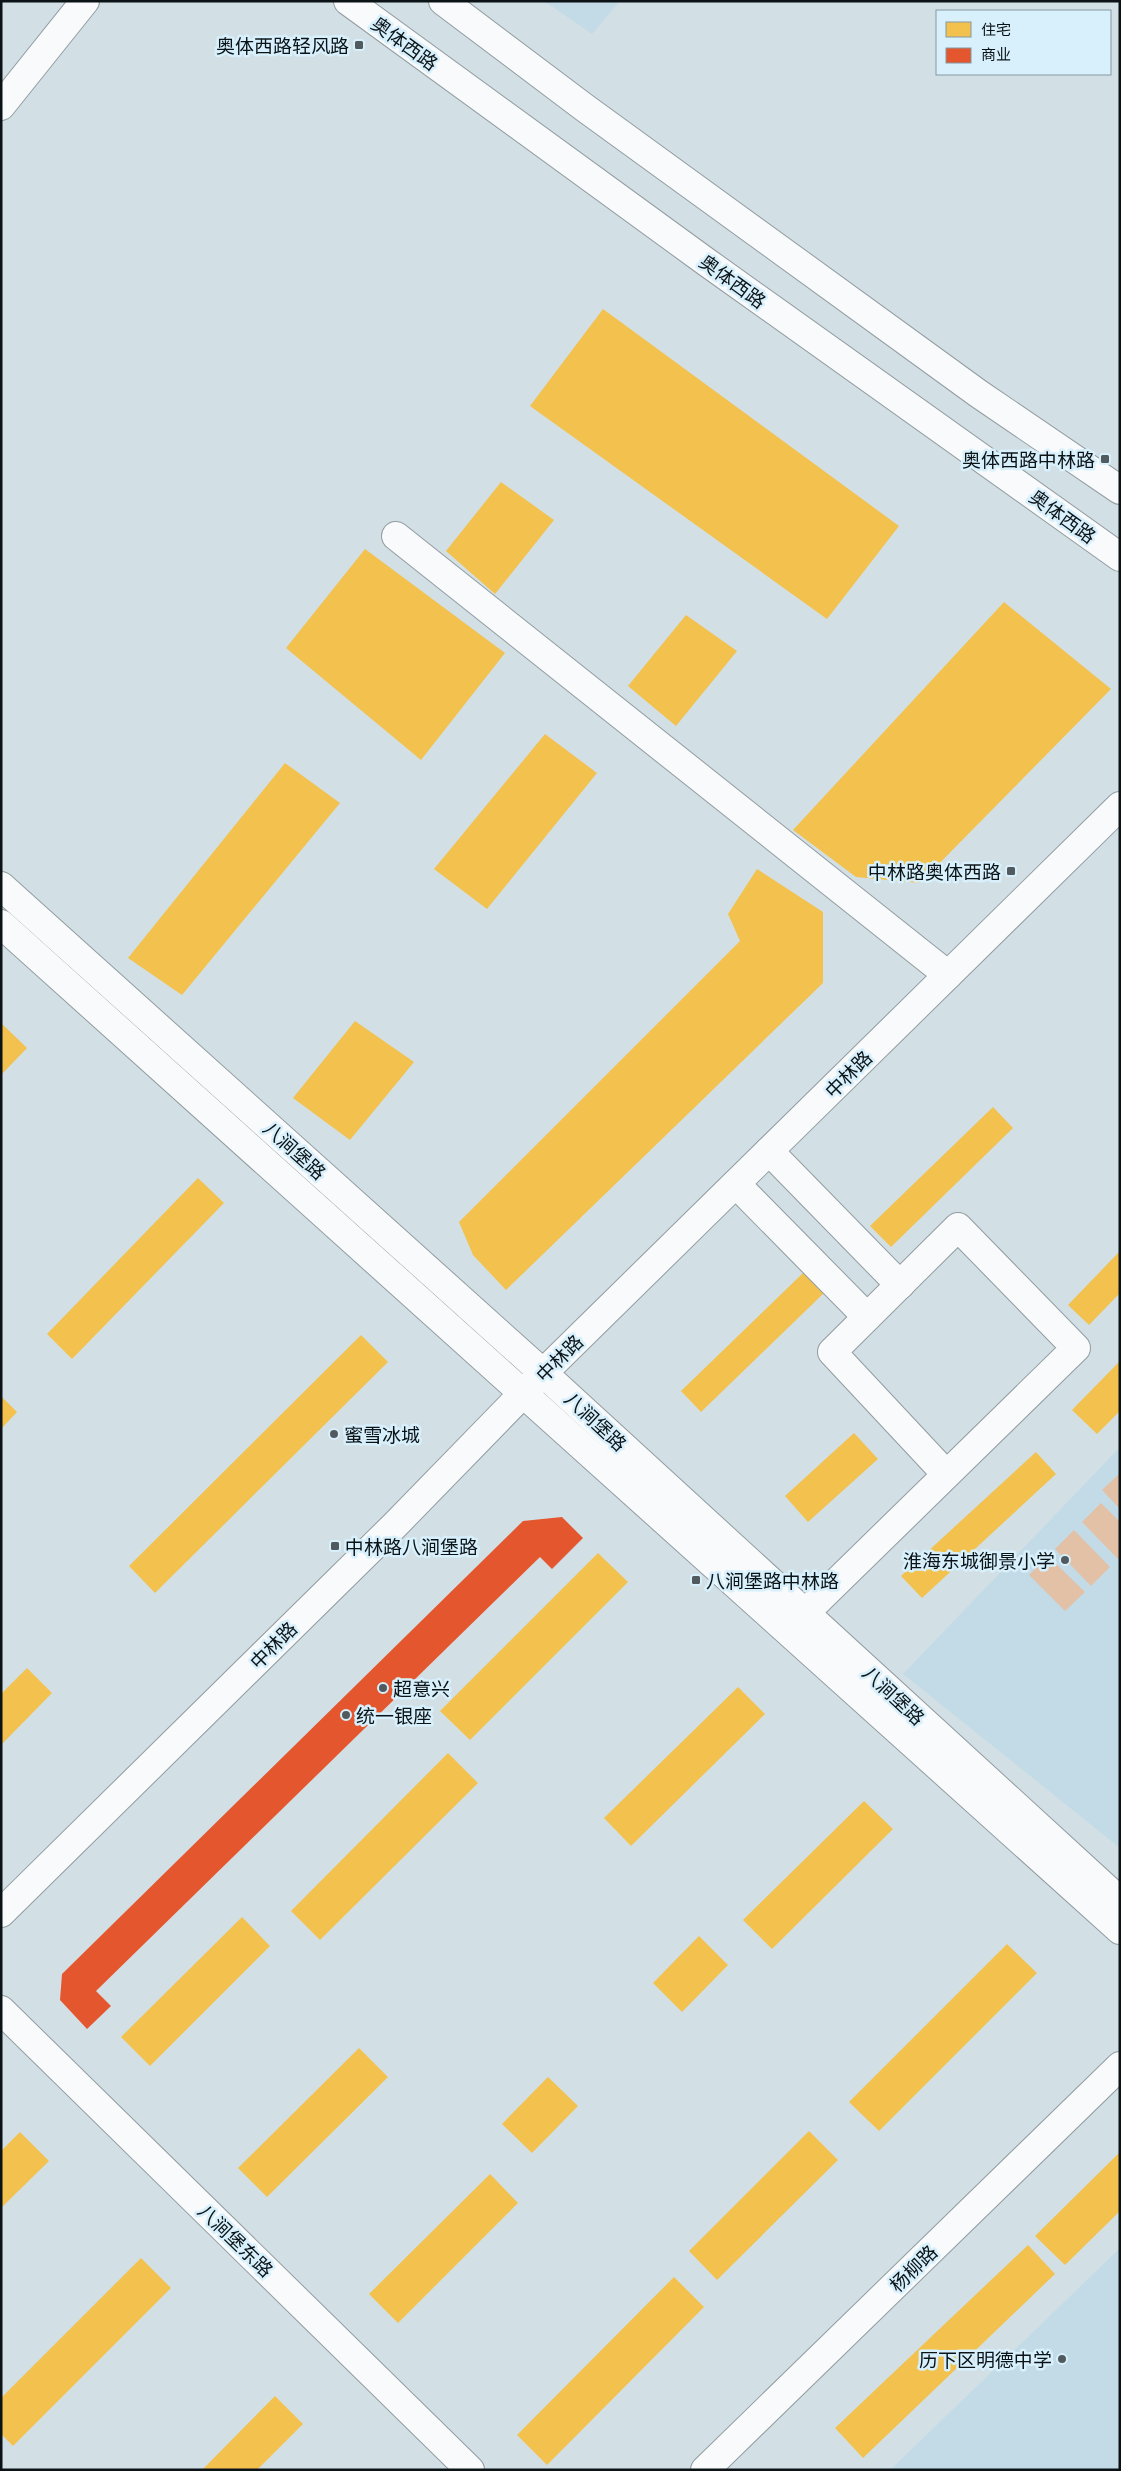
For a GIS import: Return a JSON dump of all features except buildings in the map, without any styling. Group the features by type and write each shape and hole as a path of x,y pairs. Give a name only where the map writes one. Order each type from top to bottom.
{"street":[{"path":"1,106 85,1"},
{"name":"奥体西路","path":"348,1 705,261 1120,557"},
{"path":"442,1 585,108 971,388 1120,490"},
{"path":"396,536 948,975"},
{"name":"中林路","path":"1,1913 389,1531 543,1373 1120,806"},
{"name":"八涧堡路","path":"1,886 543,1373 1120,1901"},
{"name":"八涧堡路","path":"1,924 1120,1930"},
{"path":"769,1151 900,1284"},
{"path":"736,1184 867,1317"},
{"path":"805,1613 1076,1348 958,1227 832,1352 946,1474"},
{"name":"八涧堡东路","path":"1,2010 470,2470"},
{"name":"杨柳路","path":"705,2470 1120,2066"}],"shaded area":[{"path":"544,1 620,1 592,34"},
{"name":"淮海东城御景小学","path":"1120,1447 1120,1848 903,1674"},
{"path":"1120,1473 1120,1509 1102,1490"},
{"path":"1101,1503 1120,1522 1120,1557 1118,1559 1082,1522"},
{"path":"1074,1530 1110,1567 1091,1586 1055,1549"},
{"path":"1048,1556 1085,1592 1065,1611 1029,1575"},
{"name":"历下区明德中学","path":"1120,2248 1120,2470 890,2470"}],"place":[{"name":"奥体西路轻风路","path":"359,45"},
{"name":"奥体西路中林路","path":"1105,459"},
{"name":"中林路奥体西路","path":"1011,871"},
{"name":"蜜雪冰城","path":"334,1434"},
{"name":"中林路八涧堡路","path":"335,1546"},
{"name":"淮海东城御景小学","path":"1065,1560"},
{"name":"八涧堡路中林路","path":"696,1580"},
{"name":"超意兴","path":"383,1688"},
{"name":"统一银座","path":"346,1715"},
{"name":"历下区明德中学","path":"1062,2359"}]}
